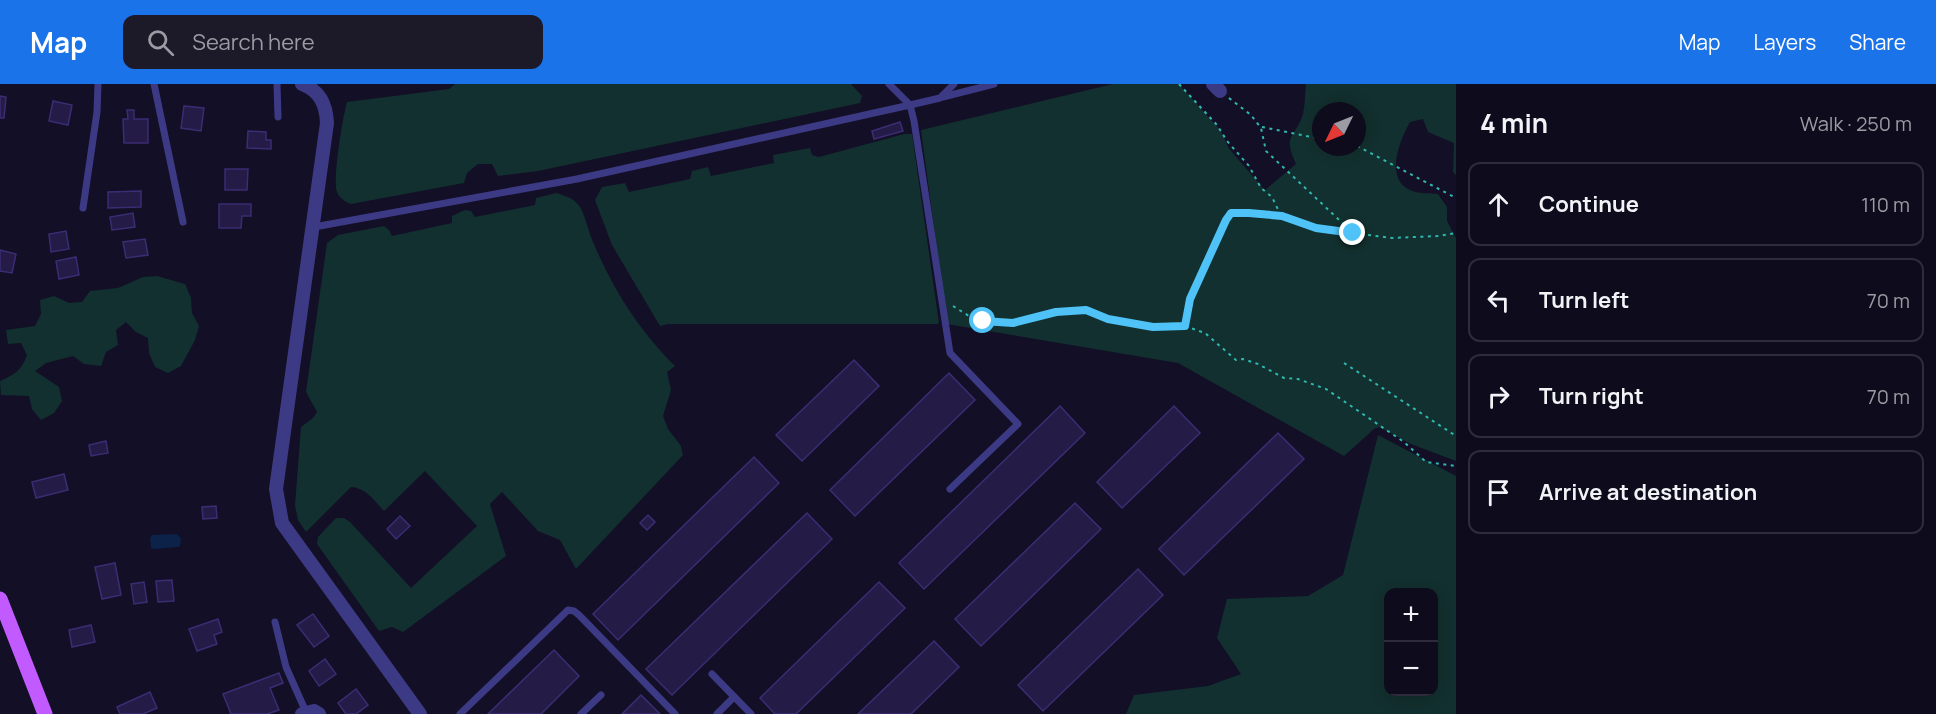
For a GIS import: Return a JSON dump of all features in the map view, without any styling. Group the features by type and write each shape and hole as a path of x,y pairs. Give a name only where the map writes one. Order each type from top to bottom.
{"main road":[{"path":"0,599 45,714"}],"street":[{"path":"302,84 314,90 321,98 326,110 327,123 276,489 282,523 420,714"}],"lane":[{"path":"82,208 97,112 98,84"},
{"path":"154,84 183,222"},
{"path":"277,84 278,117"},
{"path":"889,84 909,105 914,121 939,294 950,353 1018,424 950,489"},
{"path":"940,98 954,84"},
{"path":"314,227 577,179 994,84"},
{"path":"460,714 568,610 579,615 675,714"},
{"path":"275,622 286,668 309,713"},
{"path":"712,674 751,714"},
{"path":"581,714 601,695"},
{"path":"717,714 734,697"}],"path":[{"path":"1179,84 1217,125 1227,141 1249,166 1261,188 1272,197 1282,216"},
{"path":"1216,88 1251,115 1259,127 1266,151 1353,233"},
{"path":"1259,127 1312,137"},
{"path":"1366,151 1456,198"},
{"path":"1185,326 1190,299 1231,213 1282,216 1316,228 1392,238 1439,236 1456,232"},
{"path":"939,294 961,311 983,321 1013,323 1056,312 1086,310 1108,319 1153,327 1185,326 1205,333 1236,360 1243,359 1284,378 1298,379 1326,389 1404,442 1426,462 1456,466"},
{"path":"1344,363 1456,436"}],"green space":[{"path":"455,84 851,84 862,96 860,103 538,171 498,176 492,164 478,164 467,173 464,183 351,204 341,198 337,192 336,176 347,102 449,89"},
{"path":"1113,84 1179,84 1221,131 1228,147 1265,190 1296,164 1290,142 1303,114 1306,84 1456,84 1456,175 1453,172 1454,143 1428,132 1423,119 1410,122 1399,148 1396,168 1402,184 1410,190 1438,194 1447,207 1447,221 1456,238 1456,461 1411,444 1379,427 1344,456 1178,363 947,324 921,130"},
{"path":"904,134 912,134 939,323 937,324 668,324 660,326 612,245 595,200 602,187 625,183 629,192 690,179 692,171 708,167 711,176 774,163 773,155 810,148 812,155 819,157"},
{"path":"556,193 578,204 591,238 618,292 649,338 675,366 667,372 671,390 663,416 668,429 681,446 683,455 576,569 560,540 538,531 502,492 490,504 506,556 403,632 392,627 379,631 317,544 318,537 336,518 344,518 411,588 477,526 425,471 384,511 366,492 351,487 306,532 298,520 295,505 301,427 317,412 306,392 327,243 338,235 384,226 392,236 452,223 452,216 465,210 471,211 475,217 535,205 536,198"},
{"path":"157,276 185,284 191,298 192,313 199,326 195,340 181,366 168,373 155,367 149,353 148,338 136,332 126,322 116,330 118,345 106,352 101,366 84,364 73,356 46,363 35,371 59,387 62,401 54,413 41,420 32,409 29,396 1,395 0,381 17,371 23,365 27,355 21,343 8,344 6,330 35,326 41,314 40,300 54,296 69,303 82,302 90,291 118,288 143,277"},
{"path":"1378,435 1456,476 1456,714 1126,714 1134,695 1208,686 1241,674 1217,638 1227,599 1308,596 1343,575"}],"water":[{"path":"177,534 181,539 180,546 151,548 152,535"}],"building":[{"path":"0,96 6,97 4,118 0,118"},
{"path":"53,101 72,105 68,125 49,121"},
{"path":"184,106 204,108 201,131 181,128"},
{"path":"127,110 134,110 134,119 148,119 148,143 124,143 123,119 128,119"},
{"path":"900,122 903,131 874,139 872,131"},
{"path":"248,131 266,132 266,140 271,140 271,149 247,148"},
{"path":"225,169 248,169 247,190 225,190"},
{"path":"141,191 141,207 108,208 108,192"},
{"path":"219,204 251,204 251,216 242,216 241,228 219,228"},
{"path":"133,213 135,227 112,230 110,217"},
{"path":"66,231 69,249 51,252 49,234"},
{"path":"145,239 148,255 126,258 123,242"},
{"path":"0,250 16,254 12,273 0,271"},
{"path":"76,257 79,275 59,279 56,261"},
{"path":"854,360 879,386 802,461 776,435"},
{"path":"949,373 975,400 855,516 830,490"},
{"path":"1060,406 1085,433 924,589 899,563"},
{"path":"1174,406 1200,433 1122,508 1097,482"},
{"path":"1278,433 1304,459 1184,575 1159,549"},
{"path":"106,441 108,453 91,456 89,445"},
{"path":"754,457 779,483 618,640 593,614"},
{"path":"64,474 68,490 36,498 32,482"},
{"path":"1075,503 1101,529 981,646 955,619"},
{"path":"216,506 217,518 203,519 202,507"},
{"path":"807,513 832,539 672,695 646,669"},
{"path":"648,515 655,522 647,530 640,523"},
{"path":"400,516 410,526 396,539 387,529"},
{"path":"115,563 121,595 102,599 95,567"},
{"path":"1138,569 1163,595 1043,711 1018,685"},
{"path":"172,580 174,601 158,602 156,581"},
{"path":"144,582 147,602 134,604 131,584"},
{"path":"879,582 905,608 796,714 775,714 760,698"},
{"path":"313,614 329,636 314,647 297,625"},
{"path":"218,619 222,632 214,635 217,644 197,651 189,629"},
{"path":"91,625 95,642 72,647 69,630"},
{"path":"934,641 959,667 911,714 858,714"},
{"path":"554,650 579,676 541,714 488,714"},
{"path":"325,659 336,674 319,686 309,671"},
{"path":"279,673 283,683 270,688 279,710 267,714 231,714 223,694"},
{"path":"356,689 368,705 356,714 346,714 338,703"},
{"path":"150,692 157,708 143,714 120,714 117,707"},
{"path":"641,695 660,714 622,714"}],"route":[{"path":"983,321 1013,323 1056,312 1086,310 1108,319 1153,327 1185,326 1190,299 1231,213 1282,216 1316,228 1353,233"}]}
